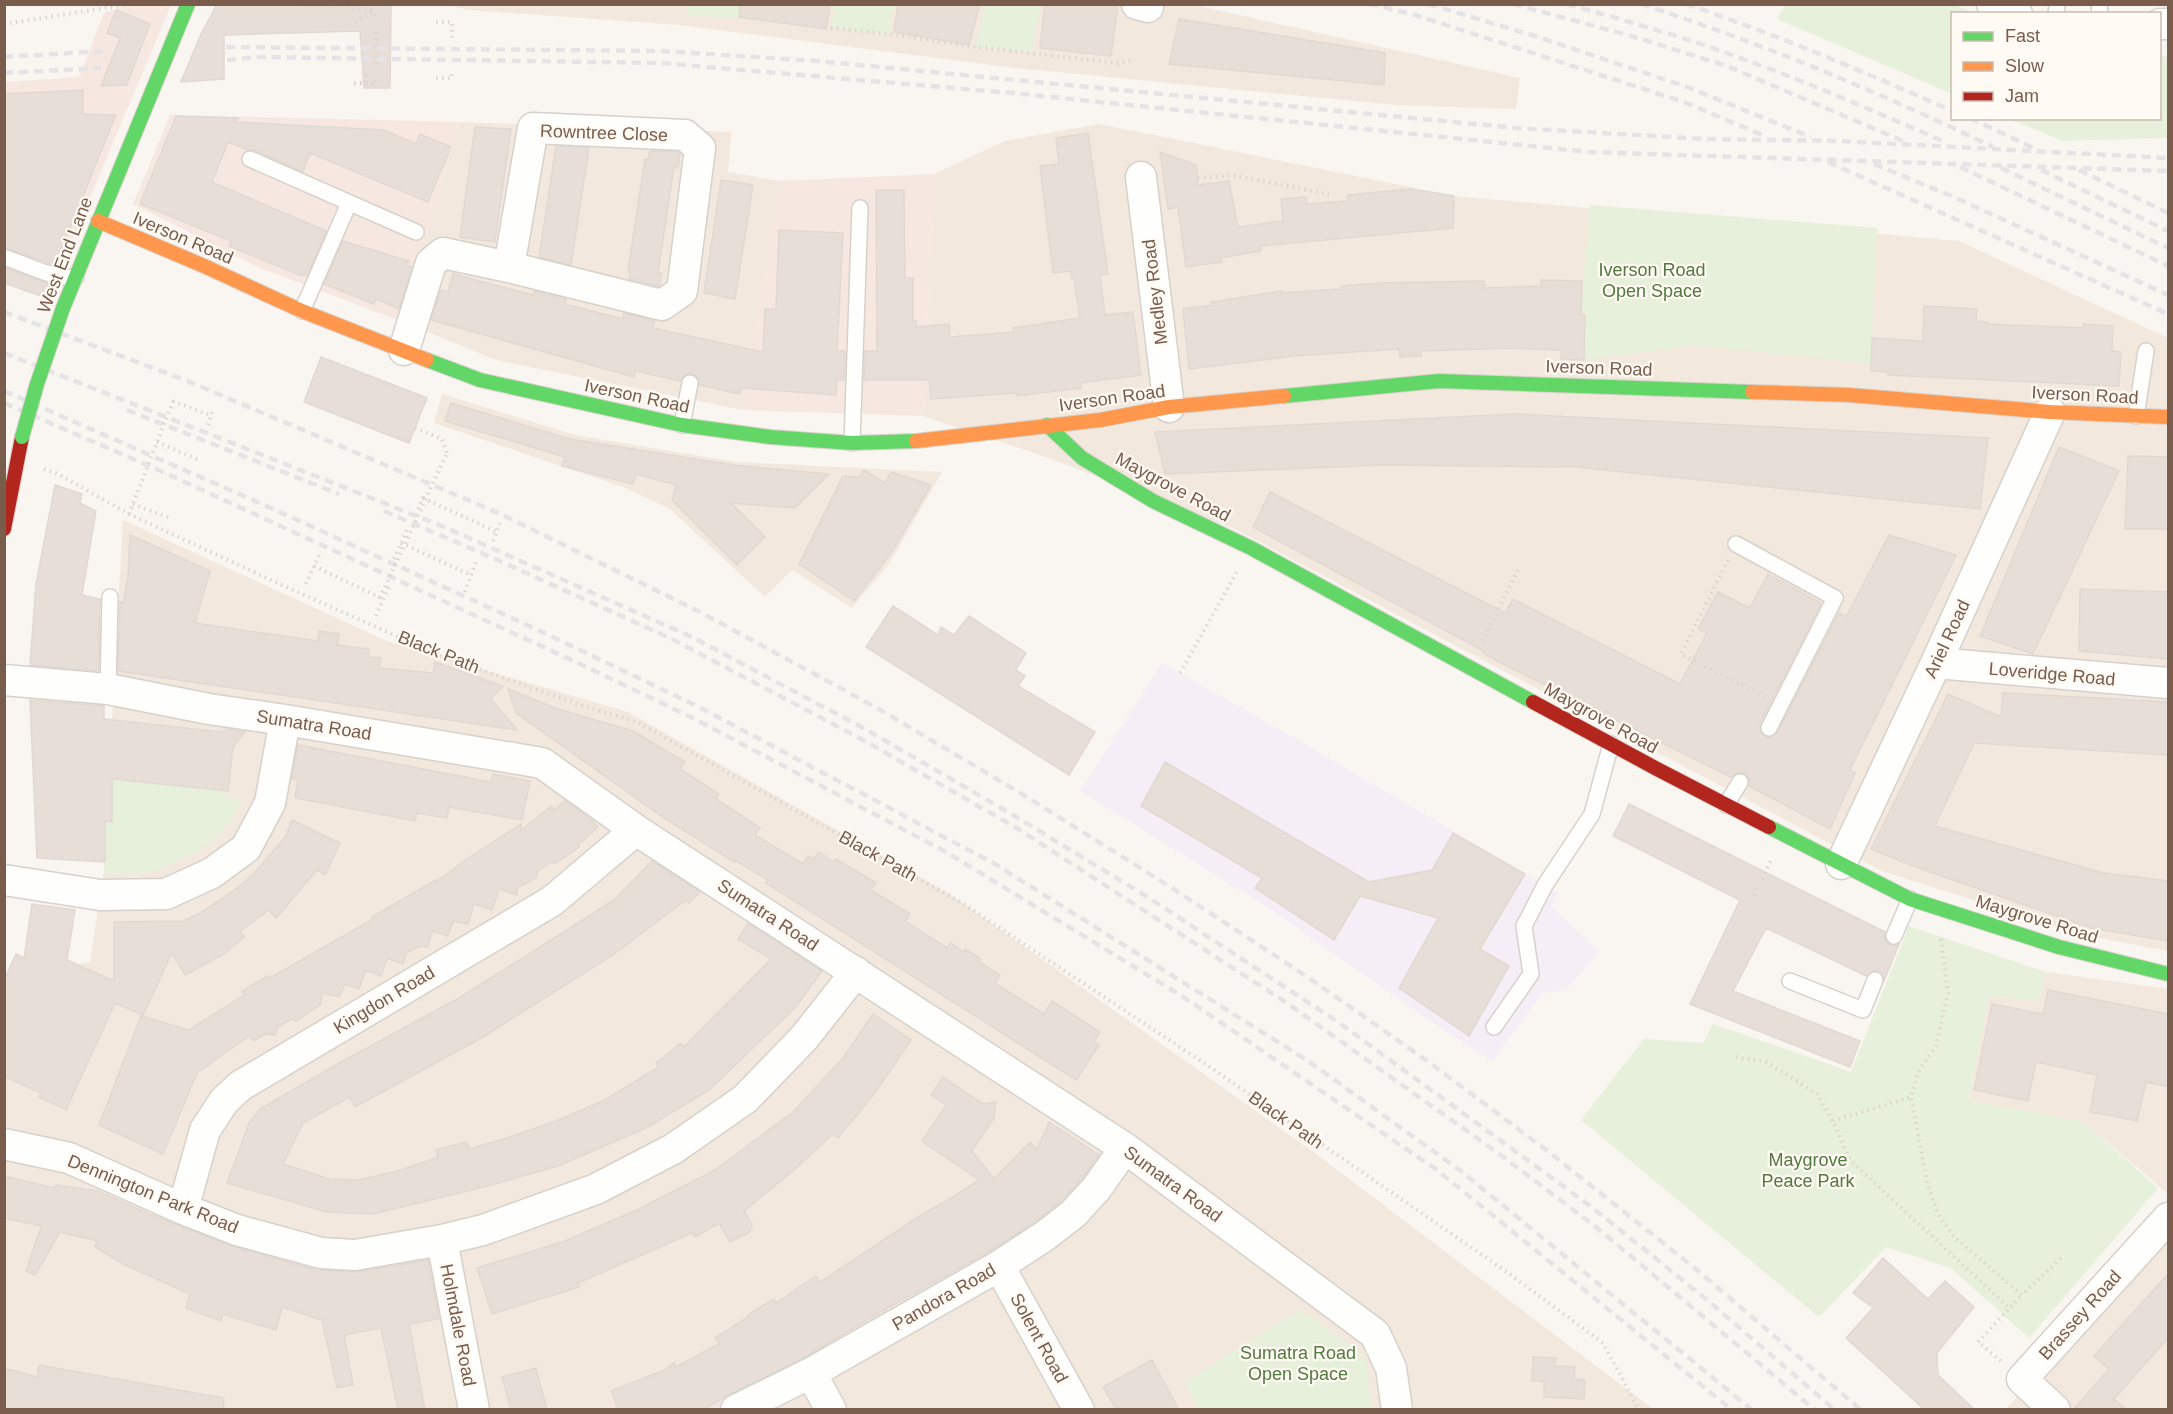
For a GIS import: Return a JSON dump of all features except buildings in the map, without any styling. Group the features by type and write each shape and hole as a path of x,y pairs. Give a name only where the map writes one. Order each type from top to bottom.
{"main road":[{"name":"West End Lane","path":"4,529 22,437 63,308 188,4"},
{"name":"Iverson Road","path":"98,221 302,311 480,380 681,425 770,437 852,443 922,441 1100,420 1169,407 1438,381 1850,395 2050,412 2169,417"},
{"name":"Maygrove Road","path":"1047,425 1082,458 1153,501 1251,548 1611,744 1910,899 2060,947 2169,974"}],"street":[{"path":"1992,4 2012,12"},
{"name":"Rowntree Close","path":"404,350 431,263 442,253 662,305 682,291 700,148 685,135 533,128 509,267"},
{"name":"Medley Road","path":"1141,177 1169,407"},
{"name":"Ariel Road","path":"1841,864 1936,663 2050,412"},
{"name":"Loveridge Road","path":"1936,663 2169,684"},
{"name":"Sumatra Road","path":"4,680 108,688 209,709 542,763 636,830 1125,1148 1375,1334 1391,1368 1397,1410"},
{"path":"4,880 100,895 166,894 212,873 246,848 270,803 285,720"},
{"name":"Kingdon Road","path":"183,1209 205,1130 224,1101 240,1086 552,901 636,830"},
{"name":"Dennington Park Road","path":"4,1144 69,1158 183,1209 237,1230 321,1253 355,1255 442,1240 483,1230 596,1189 673,1149 745,1099 804,1038 856,972"},
{"name":"Pandora Road","path":"735,1410 811,1373 999,1266 1046,1235 1072,1214 1096,1189 1125,1148"},
{"name":"Brassey Road","path":"2022,1379 2169,1218"},
{"name":"Holmdale Road","path":"442,1240 474,1410"},
{"name":"Solent Road","path":"999,1266 1079,1410"},
{"path":"811,1373 831,1410"},
{"path":"2022,1379 2055,1410"}],"lane":[{"path":"250,159 416,232"},
{"path":"302,311 349,203"},
{"path":"852,443 860,208"},
{"path":"4,257 54,275 65,278 76,277"},
{"path":"2136,417 2146,351"},
{"path":"681,425 690,383"},
{"path":"1736,544 1835,598 1769,728"},
{"path":"108,688 110,597"},
{"path":"1494,1027 1531,974 1524,926 1545,885 1592,814 1611,744"},
{"path":"1726,805 1740,782"},
{"path":"1894,936 1910,899"},
{"path":"1790,981 1863,1010 1875,980"}],"path":[{"path":"4,24 131,4"},
{"path":"292,4 376,10"},
{"path":"355,21 376,10"},
{"path":"366,70 365,83 354,82 376,84 376,10"},
{"path":"436,22 452,22 452,39"},
{"path":"831,28 1117,63 1134,60"},
{"path":"436,78 452,78 451,71"},
{"path":"1198,178 1231,175 1329,194"},
{"path":"129,514 173,401 212,416"},
{"path":"208,425 214,408"},
{"path":"394,559 447,453 442,439 415,428"},
{"path":"158,442 199,460"},
{"path":"376,616 403,544 447,453"},
{"name":"Black Path","path":"18,460 58,474 129,514 441,656 637,722 962,903 1207,1065 1494,1264 1603,1343 1639,1410"},
{"path":"418,509 426,492"},
{"path":"424,499 497,532"},
{"path":"133,504 170,518"},
{"path":"493,542 500,523"},
{"path":"403,544 407,530"},
{"path":"403,544 471,575"},
{"path":"1736,544 1681,654 1781,706"},
{"path":"1180,673 1251,548"},
{"path":"306,584 319,555"},
{"path":"465,592 477,560"},
{"path":"314,566 382,598"},
{"path":"1469,666 1518,570"},
{"path":"382,598 389,587"},
{"path":"1754,896 1785,835"},
{"path":"1941,936 1948,993 1936,1046 1919,1071 1911,1097 1928,1182 1938,1214 1954,1237 2022,1294"},
{"path":"1736,1057 1767,1062 1817,1094 1833,1121 1850,1160 2009,1308"},
{"path":"1833,1121 1911,1097"},
{"path":"2022,1379 1978,1341 2022,1294 2061,1258"}],"shaded area":[{"path":"127,5 171,5 49,295 5,279 5,82 79,77 104,13"},
{"path":"446,5 1194,5 1520,78 1516,109 1396,105 1015,68 679,25 469,10"},
{"path":"170,115 459,122 403,322 260,268 133,204"},
{"path":"459,122 731,132 728,172 780,181 743,410 496,360 403,322"},
{"path":"1099,124 1454,196 1959,241 2168,338 2168,951 2084,935 1882,871 1233,528 1038,454 923,416 934,174 1005,141"},
{"path":"934,174 923,416 743,410 780,181"},
{"path":"442,394 575,435 736,462 942,472 889,564 852,608 792,570 765,597 670,509 623,487 434,423"},
{"path":"123,520 389,642 628,712 950,894 1312,1151 1653,1409 5,1410 5,1079 62,967 90,962 104,870"},
{"path":"1162,663 1558,893 1551,907 1600,952 1565,990 1543,993 1492,1061 1423,1016 1264,905 1080,791"},
{"path":"2046,972 2168,989 2168,1194 2084,1122 1969,1100 1989,996 2039,1001"},
{"path":"2168,1199 2168,1409 2005,1410 2048,1363"}],"green space":[{"path":"1953,4 1972,12 1951,12 1951,94 1777,19 1785,5"},
{"path":"689,5 748,5 747,19 687,15"},
{"path":"834,5 894,5 890,34 831,28"},
{"path":"985,5 1040,5 1032,52 976,47"},
{"path":"2161,56 2168,57 2168,138 2062,141 2012,120 2161,120"},
{"name":"Iverson Road Open Space","path":"1590,205 1877,228 1871,365 1696,345 1584,360 1585,315 1581,314"},
{"path":"112,758 156,783 177,786 179,779 228,791 227,797 242,799 223,830 188,856 147,873 104,873 105,821 112,821"},
{"name":"Maygrove Peace Park","path":"1909,926 2046,972 2039,1001 1989,996 1969,1100 2084,1122 2158,1188 2029,1338 1951,1268 1886,1247 1819,1317 1581,1120 1644,1039 1703,1043 1713,1024 1851,1072"},
{"name":"Sumatra Road Open Space","path":"1299,1309 1359,1350 1367,1369 1373,1409 1200,1409 1184,1383"}],"railway":[{"path":"1369,4 1412,14 1684,102 1767,137"},
{"path":"1428,4 1535,36 1687,87 1811,137"},
{"path":"1513,4 1635,37 1727,66 1903,141"},
{"path":"1567,4 1671,34 1759,65 1947,143"},
{"path":"1641,4 1731,35 1819,70 1993,147"},
{"path":"1686,4 1820,54 1951,111"},
{"path":"226,47 661,51 817,61 1517,128 1705,139 1839,141 2168,158"},
{"path":"4,57 104,51"},
{"path":"227,60 258,57 661,63 1012,93 1589,152 2168,171"},
{"path":"4,73 101,68"},
{"path":"1974,120 2033,148"},
{"path":"1828,162 2168,314"},
{"path":"1874,164 1954,197 2168,295"},
{"path":"1960,167 2168,266"},
{"path":"2001,168 2168,248"},
{"path":"2041,170 2168,231"},
{"path":"2079,170 2168,213"},
{"path":"4,312 185,380 503,515 700,612 879,709 1027,797 1172,888 1309,978 1430,1063 1545,1149 1697,1270 1861,1410"},
{"path":"4,353 442,526 692,637 867,730 1146,896 1338,1022 1589,1205 1706,1299 1835,1410"},
{"path":"4,391 271,508 538,630 697,706 995,864 1308,1061 1461,1171 1752,1410"},
{"path":"4,403 163,472 578,663 691,717 946,852 1182,996 1437,1170 1732,1410"},
{"path":"127,410 339,494"},
{"path":"384,511 672,639 863,740 1015,827 1287,1003 1502,1156 1596,1227 1815,1410"}],"traffic: fast":[{"path":"63,308 188,4"},
{"path":"22,437 63,308"},
{"path":"427,360 480,380 682,425 770,437 852,443 916,441"},
{"path":"1284,396 1439,381 1752,392"},
{"path":"1047,425 1082,458 1153,501 1251,548 1533,702"},
{"path":"1769,827 1910,899 2059,947 2168,974"}],"traffic: slow":[{"path":"98,221 302,311 427,360"},
{"path":"1752,392 1849,395 2050,412 2168,417"},
{"path":"916,441 1100,420 1169,407 1284,396"}],"traffic: jam":[{"path":"4,529 22,437"},
{"path":"1533,702 1769,827"}]}
